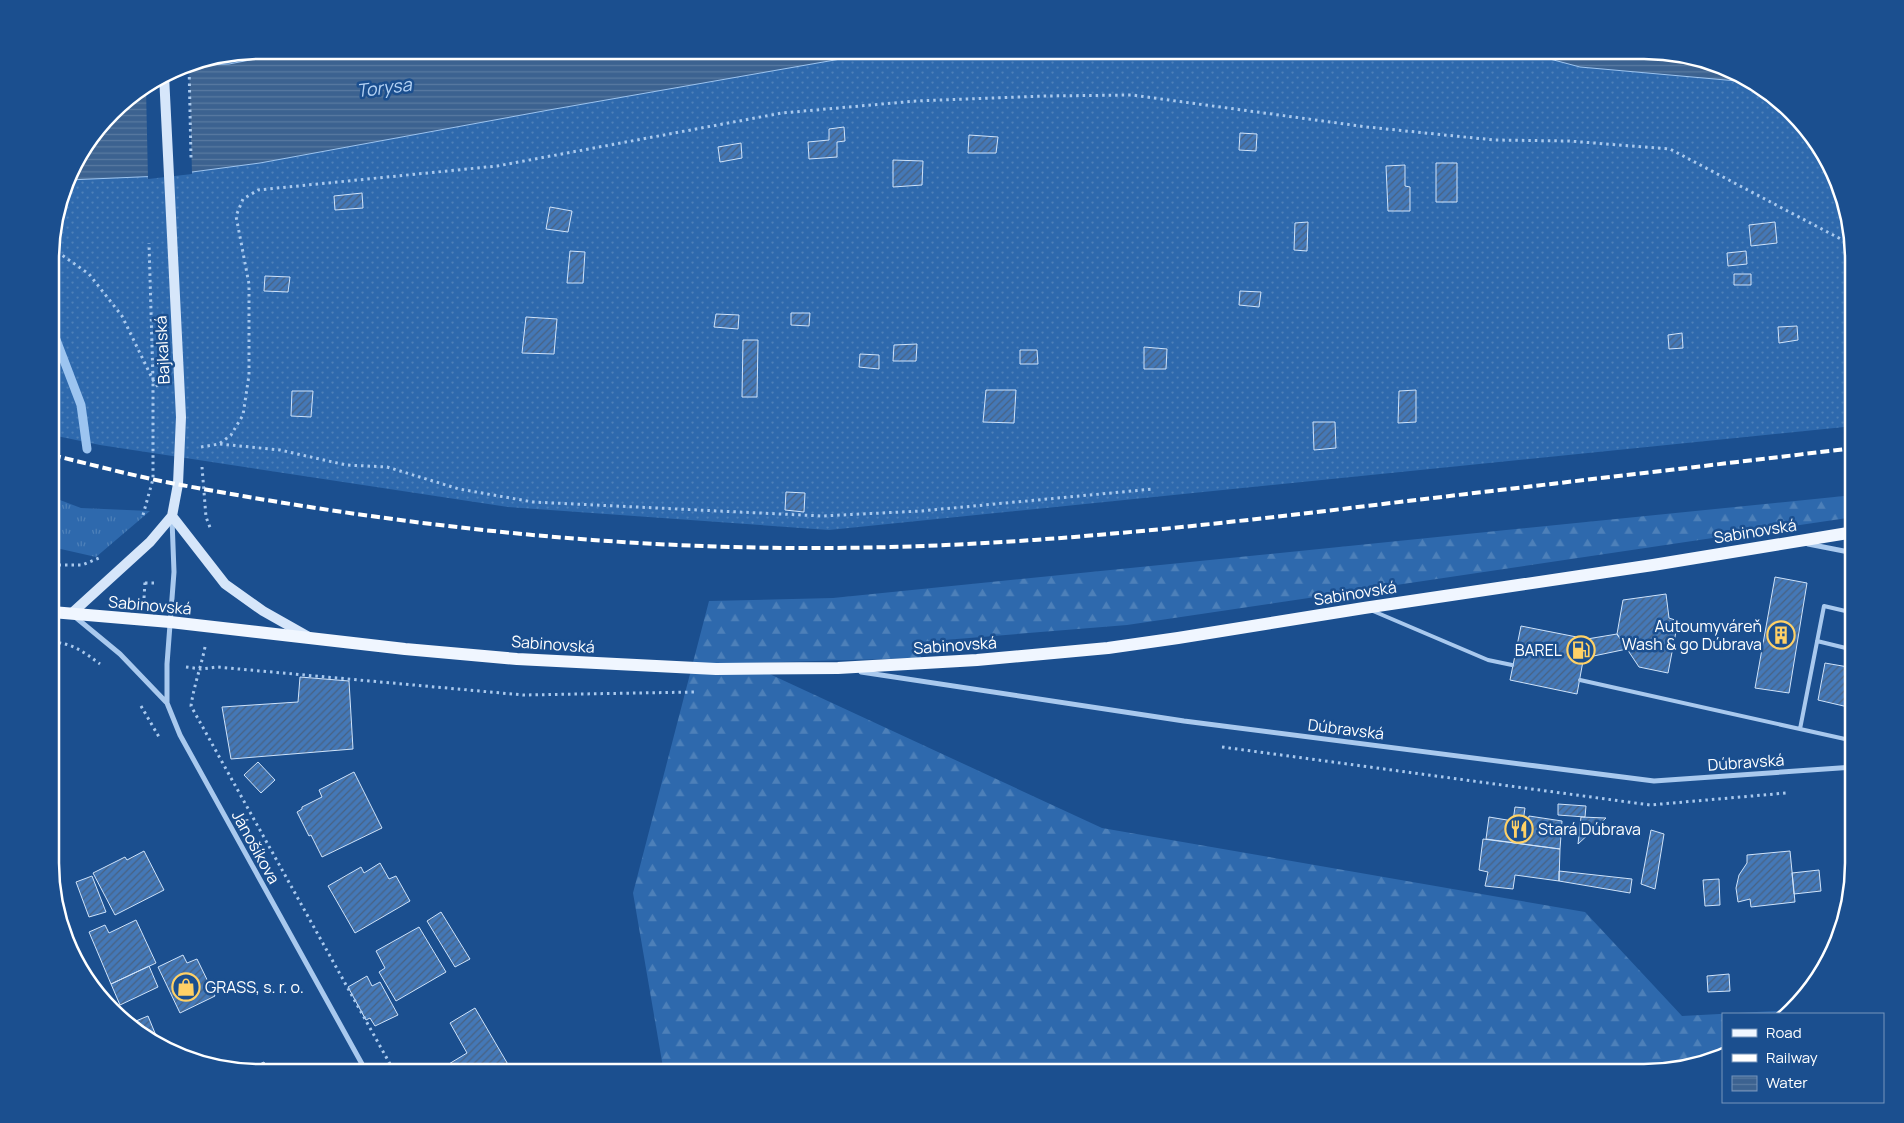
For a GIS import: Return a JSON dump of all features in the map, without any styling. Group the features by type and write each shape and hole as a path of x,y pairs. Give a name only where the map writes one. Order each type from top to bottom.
{"main road":[{"name":"Sabinovská","path":"59,613 170,622 518,658 716,669 838,668 977,660 1108,648 1653,565 1845,533"}],"street":[{"name":"Bajkalská","path":"164,83 181,417 178,484 172,516 174,572 170,622"},
{"path":"167,703 120,654 71,614 150,542 172,516 226,584 263,611 312,638"},
{"path":"1792,541 1845,551"},
{"name":"Jánošíkova","path":"170,622 167,703 180,735 362,1064"},
{"name":"Dúbravská","path":"838,668 1184,721 1654,781 1845,768"}],"lane":[{"path":"1800,729 1824,606 1845,611"},
{"path":"1364,608 1488,660 1512,665"},
{"path":"1817,641 1845,648"},
{"path":"1580,680 1845,739"}],"path":[{"path":"219,444 231,435 243,415 249,375 249,284 236,216 243,199 258,190 497,166 782,113 916,101 1132,95 1367,127 1494,140 1569,141 1670,149 1845,241"},
{"path":"59,253 89,274 122,316 153,380 159,387"},
{"path":"140,522 153,479 151,311"},
{"path":"200,438 201,456"},
{"path":"178,451 219,444 280,450 346,465 387,466 459,489 533,502 822,516 921,511 1153,489"},
{"path":"202,464 206,517 211,532"},
{"path":"59,565 82,565 103,557"},
{"path":"59,643 77,648 104,667"},
{"path":"218,667 523,695 699,692"},
{"path":"201,669 194,685 191,706 390,1064"}],"green space":[{"path":"255,59 215,64 234,60"},
{"path":"841,59 1550,59 1580,67 1736,81 1767,100 1804,137 1825,171 1835,195 1845,247 1845,427 829,530 508,507 100,445 59,436 59,247 69,195 75,180 163,176 260,163"},
{"path":"1845,496 1845,518 1127,625 920,642 921,658 746,663 1102,828 1585,912 1682,1016 1722,1014 1722,1049 1709,1054 1670,1063 662,1064 633,893 709,601 833,598"},
{"path":"59,500 81,508 150,511 96,557 59,549"},
{"path":"1780,1011 1778,1013 1738,1013"}],"water":[{"name":"Torysa","path":"255,59 841,59 260,163 162,176 75,180 100,137 137,100 171,79 195,69 214,65"},
{"path":"1550,59 1670,60 1709,69 1736,81 1580,67"}],"pier":[{"path":"189,71 192,174 148,179 146,94 171,79"}],"building":[{"path":"844,127 845,141 837,142 837,157 809,159 808,142 829,140 829,129"},
{"path":"1240,133 1257,134 1256,151 1239,150"},
{"path":"969,135 998,137 996,153 968,153"},
{"path":"741,143 742,158 720,162 718,147"},
{"path":"893,160 923,161 922,185 893,187"},
{"path":"1436,163 1457,163 1457,202 1436,202"},
{"path":"1405,165 1405,186 1410,187 1410,211 1388,211 1386,166"},
{"path":"362,193 363,208 335,210 334,196"},
{"path":"550,207 572,211 568,232 546,229"},
{"path":"1308,222 1307,251 1294,250 1295,223"},
{"path":"1775,222 1777,243 1751,246 1749,225"},
{"path":"570,251 585,252 583,283 567,283"},
{"path":"1746,251 1747,264 1728,266 1727,253"},
{"path":"1734,274 1751,274 1751,285 1734,285"},
{"path":"265,276 290,277 288,292 264,291"},
{"path":"1240,291 1261,292 1259,307 1239,305"},
{"path":"791,313 810,313 809,326 791,325"},
{"path":"716,314 739,315 738,329 714,327"},
{"path":"526,317 557,319 554,354 522,353"},
{"path":"1797,326 1798,340 1779,343 1778,327"},
{"path":"1682,333 1683,348 1669,349 1668,335"},
{"path":"743,340 758,340 757,397 742,397"},
{"path":"917,344 916,361 893,361 894,345"},
{"path":"1144,347 1167,349 1166,369 1144,369"},
{"path":"1020,350 1037,350 1038,364 1020,364"},
{"path":"860,354 879,355 879,369 859,367"},
{"path":"986,390 1016,390 1014,423 983,422"},
{"path":"1416,390 1416,422 1398,423 1399,391"},
{"path":"292,391 313,391 311,417 291,416"},
{"path":"1313,422 1335,422 1336,448 1314,450"},
{"path":"786,492 805,493 804,512 785,510"},
{"name":"Autoumyváreň Wash & go Dúbrava","path":"1775,577 1807,583 1789,693 1755,688"},
{"path":"1666,594 1669,618 1678,621 1668,673 1639,667 1617,634 1623,600"},
{"path":"1521,626 1587,639 1577,694 1510,680"},
{"path":"1617,634 1627,649 1584,658 1587,639"},
{"path":"1825,663 1845,666 1845,706 1818,700"},
{"path":"300,677 349,681 353,749 231,759 222,707 298,702"},
{"path":"258,762 275,780 261,793 244,775"},
{"path":"354,772 382,828 322,857 297,812 302,807 322,797 319,790"},
{"path":"1558,804 1586,806 1585,817 1558,815"},
{"path":"1515,807 1525,808 1523,822 1528,823 1529,816 1562,821 1560,849 1486,839 1489,817 1513,821"},
{"path":"1581,817 1606,818 1578,844"},
{"path":"1651,830 1664,834 1655,889 1641,884"},
{"path":"1483,839 1560,849 1559,881 1515,875 1513,889 1485,886 1488,872 1479,870"},
{"path":"144,851 164,890 115,915 93,873 125,857 127,860"},
{"path":"1790,851 1795,902 1751,907 1750,899 1738,902 1736,888 1739,875 1747,863 1747,855"},
{"path":"380,863 389,879 396,876 410,901 355,933 328,886 361,867 364,873"},
{"path":"1819,870 1821,891 1794,894 1792,873"},
{"path":"1559,871 1632,879 1630,893 1559,881"},
{"path":"92,876 106,912 89,917 76,882"},
{"path":"1719,879 1720,905 1705,906 1703,880"},
{"path":"441,912 470,959 455,967 427,921"},
{"path":"136,920 156,963 111,984 89,932 105,925 109,933"},
{"path":"419,927 446,972 396,1001 379,972 385,968 376,951"},
{"path":"183,955 187,963 197,959 215,996 180,1013 158,967"},
{"path":"149,966 158,987 120,1005 111,984"},
{"path":"1729,974 1730,991 1708,992 1707,976"},
{"path":"367,976 372,986 380,982 398,1015 375,1026 370,1018 366,1020 348,987"},
{"path":"475,1008 508,1064 449,1064 467,1053 450,1023"},
{"path":"148,1016 156,1035 137,1023 135,1021"}],"waterway":[{"path":"59,347 81,405 87,449"}],"railway":[{"path":"59,457 176,484 336,511 416,522 577,539 657,544 819,548 960,544 1101,535 1845,449"}],"place":[{"name":"Autoumyváreň Wash & go Dúbrava","path":"1781,635"},
{"name":"BAREL","path":"1581,650"},
{"name":"Stará Dúbrava","path":"1519,829"},
{"name":"GRASS, s. r. o.","path":"186,987"}]}
